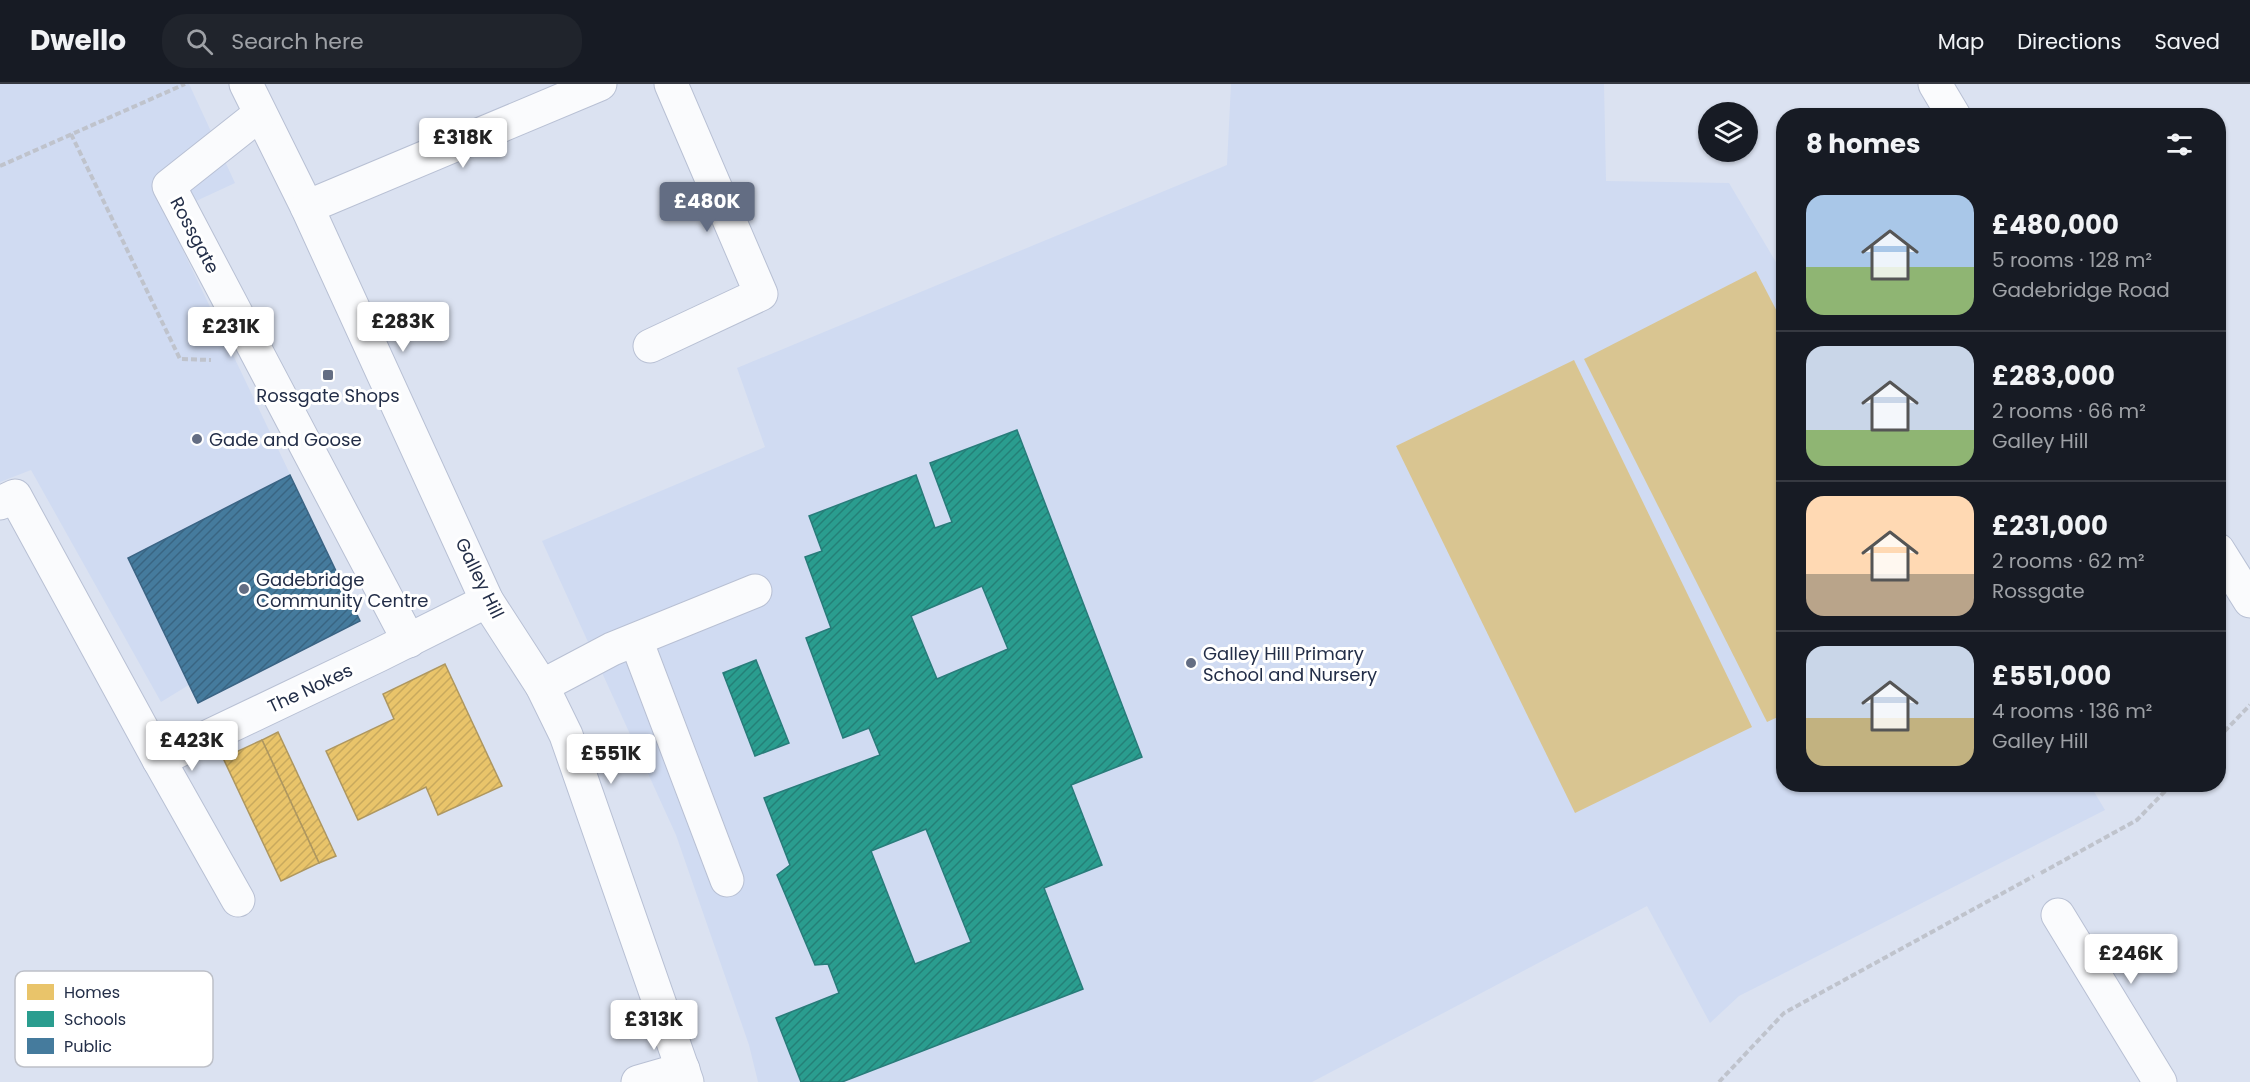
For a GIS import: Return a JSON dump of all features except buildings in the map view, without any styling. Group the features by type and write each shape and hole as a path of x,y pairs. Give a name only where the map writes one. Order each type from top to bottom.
{"street":[{"name":"Galley Hill","path":"246,84 307,207 487,601 542,686 566,735 685,1076"},
{"path":"307,207 600,84"},
{"path":"650,346 761,294 671,84"},
{"path":"1935,84 1949,108"},
{"name":"Rossgate","path":"260,114 169,186 409,641"},
{"path":"0,503 15,496 238,900"},
{"path":"2226,563 2250,601"},
{"path":"542,686 612,649 755,591"},
{"name":"The Nokes","path":"159,760 409,641 487,601"},
{"path":"636,640 727,880"},
{"path":"2058,915 2160,1082"},
{"path":"638,1082 685,1076"}],"path":[{"path":"0,166 185,84"},
{"path":"2226,730 2250,705"},
{"path":"1719,1082 1784,1012 2137,820 2164,792"}],"shaded area":[{"path":"0,84 189,84 235,183 166,215 345,589 161,702 31,470 0,482"},
{"name":"Galley Hill Primary School and Nursery","path":"1231,84 1604,84 1606,181 1729,183 1776,262 1776,792 2094,792 2105,810 1739,996 1710,1023 1647,906 1312,1082 758,1082 749,1045 676,835 542,541 765,447 737,368 1227,165"},
{"path":"1756,271 1776,310 1776,718 1767,722 1584,359"},
{"path":"1574,360 1752,727 1575,813 1396,446"}],"place":[{"name":"Rossgate Shops","path":"328,375"},
{"name":"Gade and Goose","path":"197,439"},
{"name":"Gadebridge Community Centre","path":"244,589"},
{"name":"Galley Hill Primary School and Nursery","path":"1191,663"}]}
